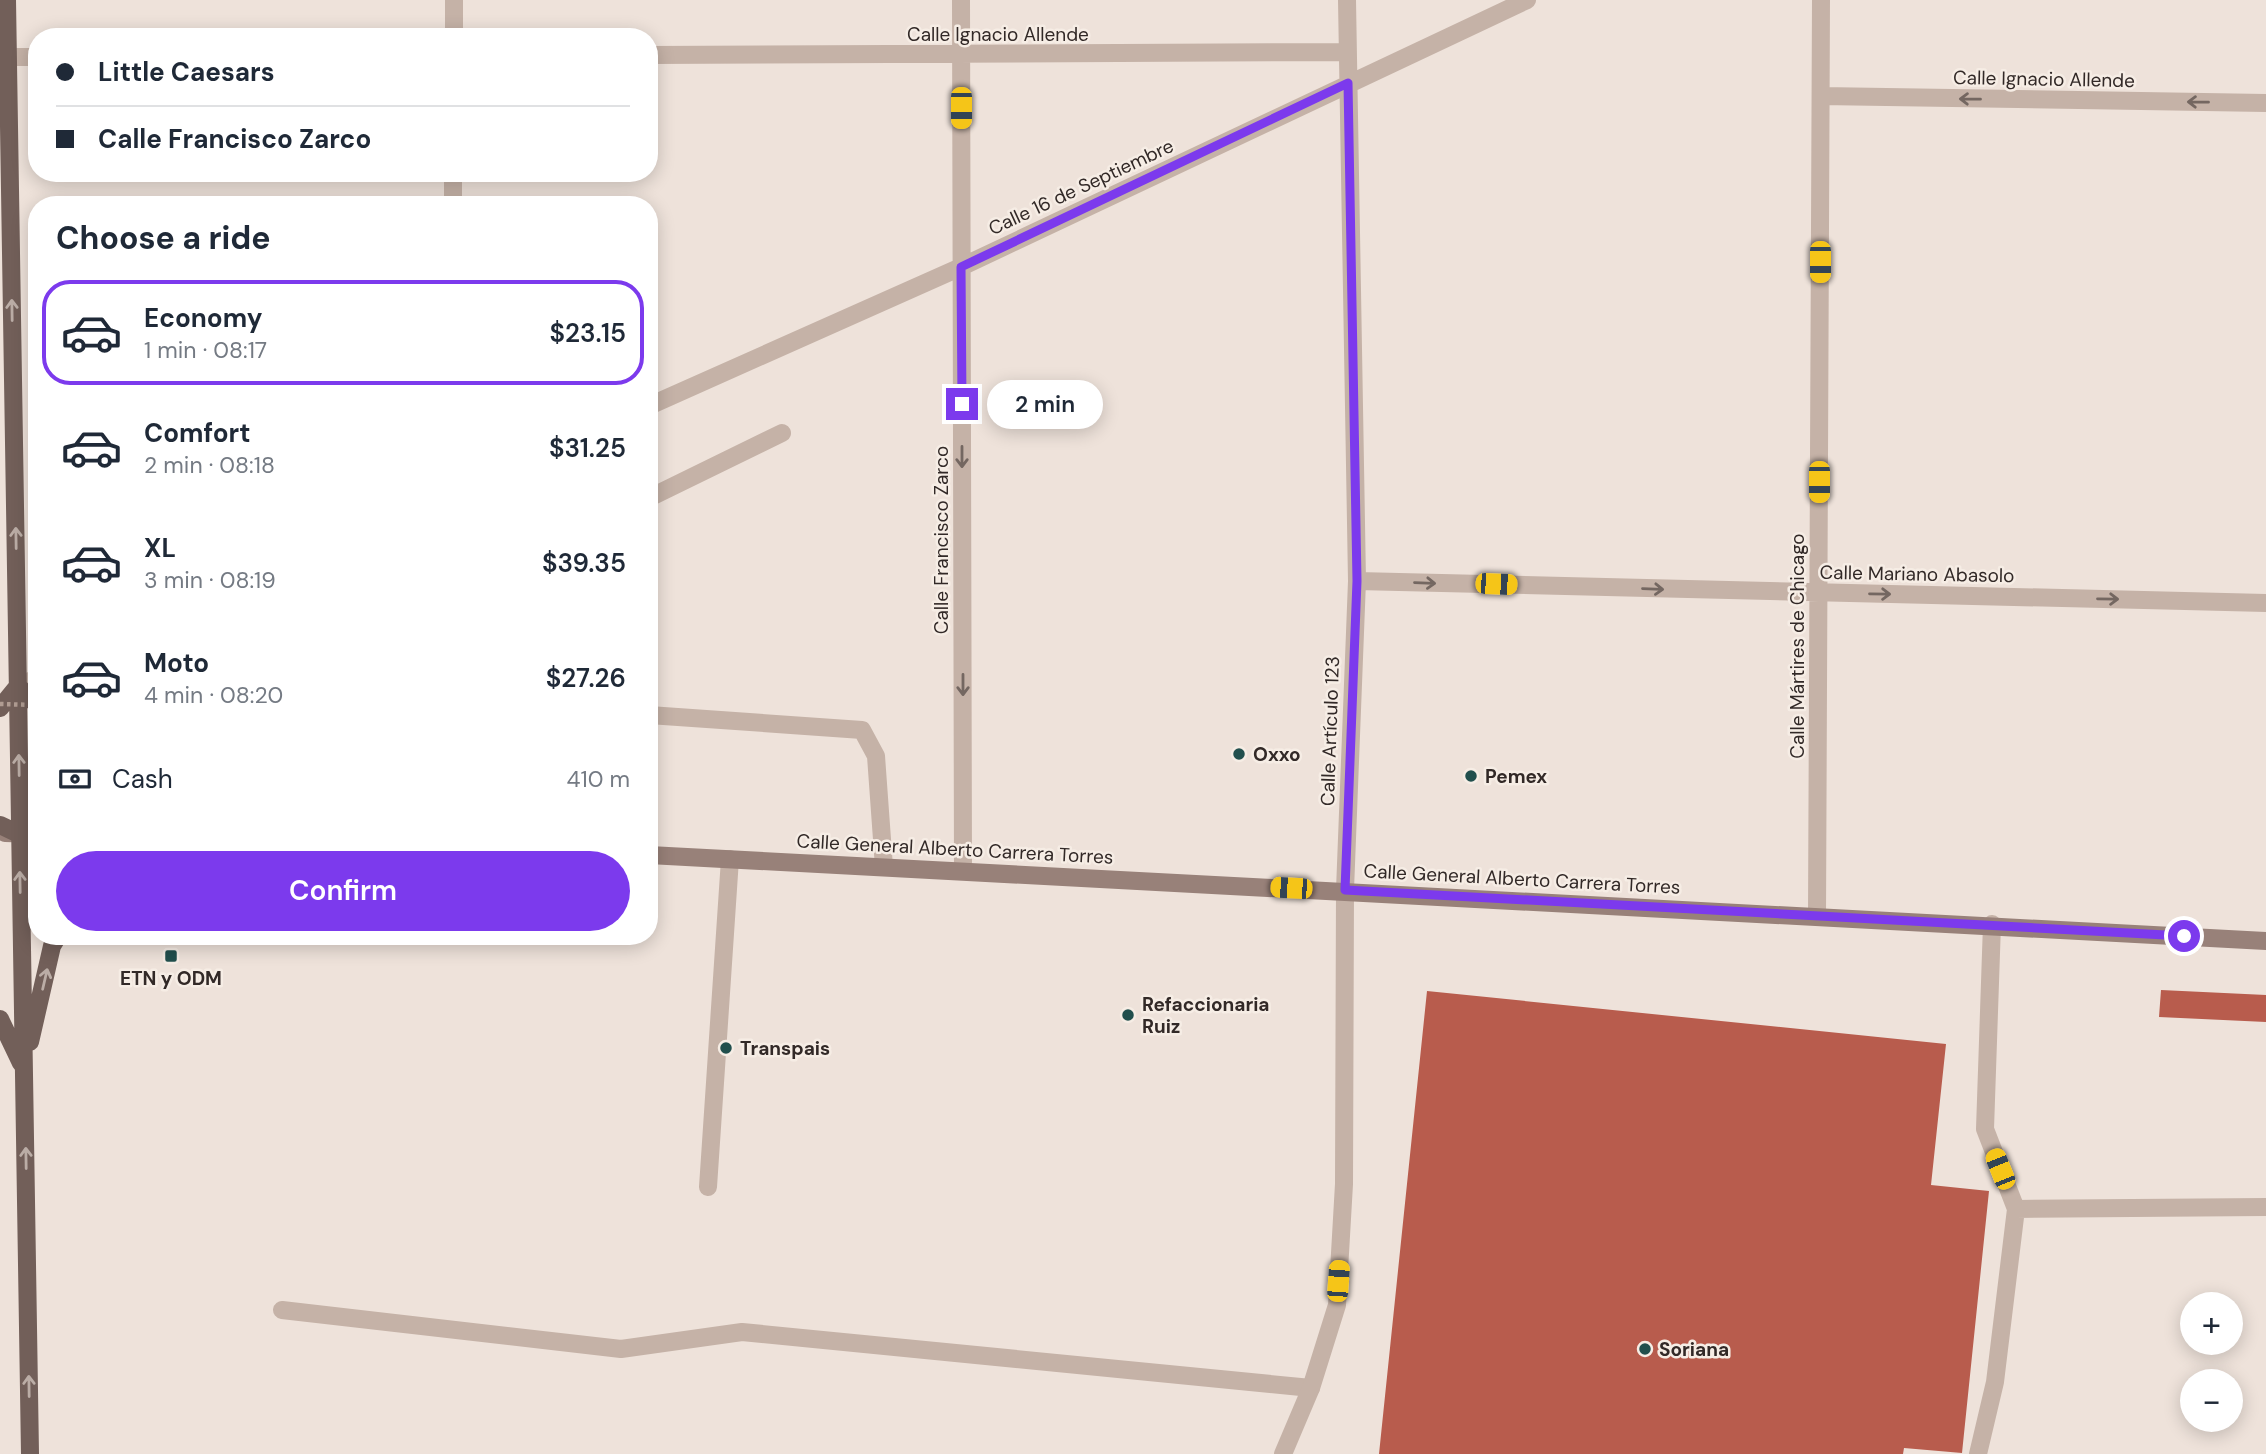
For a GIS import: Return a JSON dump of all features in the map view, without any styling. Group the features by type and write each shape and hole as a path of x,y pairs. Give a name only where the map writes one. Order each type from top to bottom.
{"main road":[{"path":"7,0 18,687 28,834 24,1070 30,1454"},
{"path":"18,687 28,696"},
{"path":"0,706 18,687"},
{"path":"0,825 28,834"},
{"path":"0,832 28,834"},
{"name":"Calle General Alberto Carrera Torres","path":"658,855 1992,924 2266,941"},
{"path":"24,1070 53,945"},
{"path":"0,1019 24,1070"}],"street":[{"path":"453,28 454,0"},
{"name":"Calle Francisco Zarco","path":"961,0 963,871"},
{"name":"Calle Artículo 123","path":"1283,1454 1311,1388 1337,1305 1344,1184 1345,890 1357,581 1347,0"},
{"name":"Calle 16 de Septiembre","path":"658,402 961,267 1527,0"},
{"name":"Calle Mártires de Chicago","path":"1817,915 1821,0"},
{"name":"Calle Ignacio Allende","path":"658,55 1347,52"},
{"path":"8,57 28,57"},
{"name":"Calle Ignacio Allende","path":"1821,96 2266,103"},
{"path":"658,494 782,433"},
{"name":"Calle Mariano Abasolo","path":"1357,581 2266,603"},
{"path":"18,687 28,682"},
{"path":"658,716 862,730 876,756 884,867"},
{"path":"708,1187 730,859"},
{"path":"1978,1454 1995,1382 2016,1209 1985,1129 1992,924"},
{"path":"2016,1209 2266,1207"},
{"path":"282,1310 621,1349 742,1332 1311,1388"}],"path":[{"path":"0,706 28,705"}],"building":[{"path":"2161,990 2266,995 2266,1022 2159,1017"},
{"path":"1427,991 1946,1044 1931,1185 1989,1191 1962,1453 1904,1448 1903,1454 1379,1454"}],"place":[{"name":"Oxxo","path":"1239,754"},
{"name":"Pemex","path":"1471,776"},
{"name":"ETN y ODM","path":"171,956"},
{"name":"Refaccionaria Ruiz","path":"1128,1015"},
{"name":"Transpais","path":"726,1048"},
{"name":"Soriana","path":"1645,1349"}],"route":[{"path":"962,404 961,267 1348,83 1357,581 1345,890 2184,936"}]}
